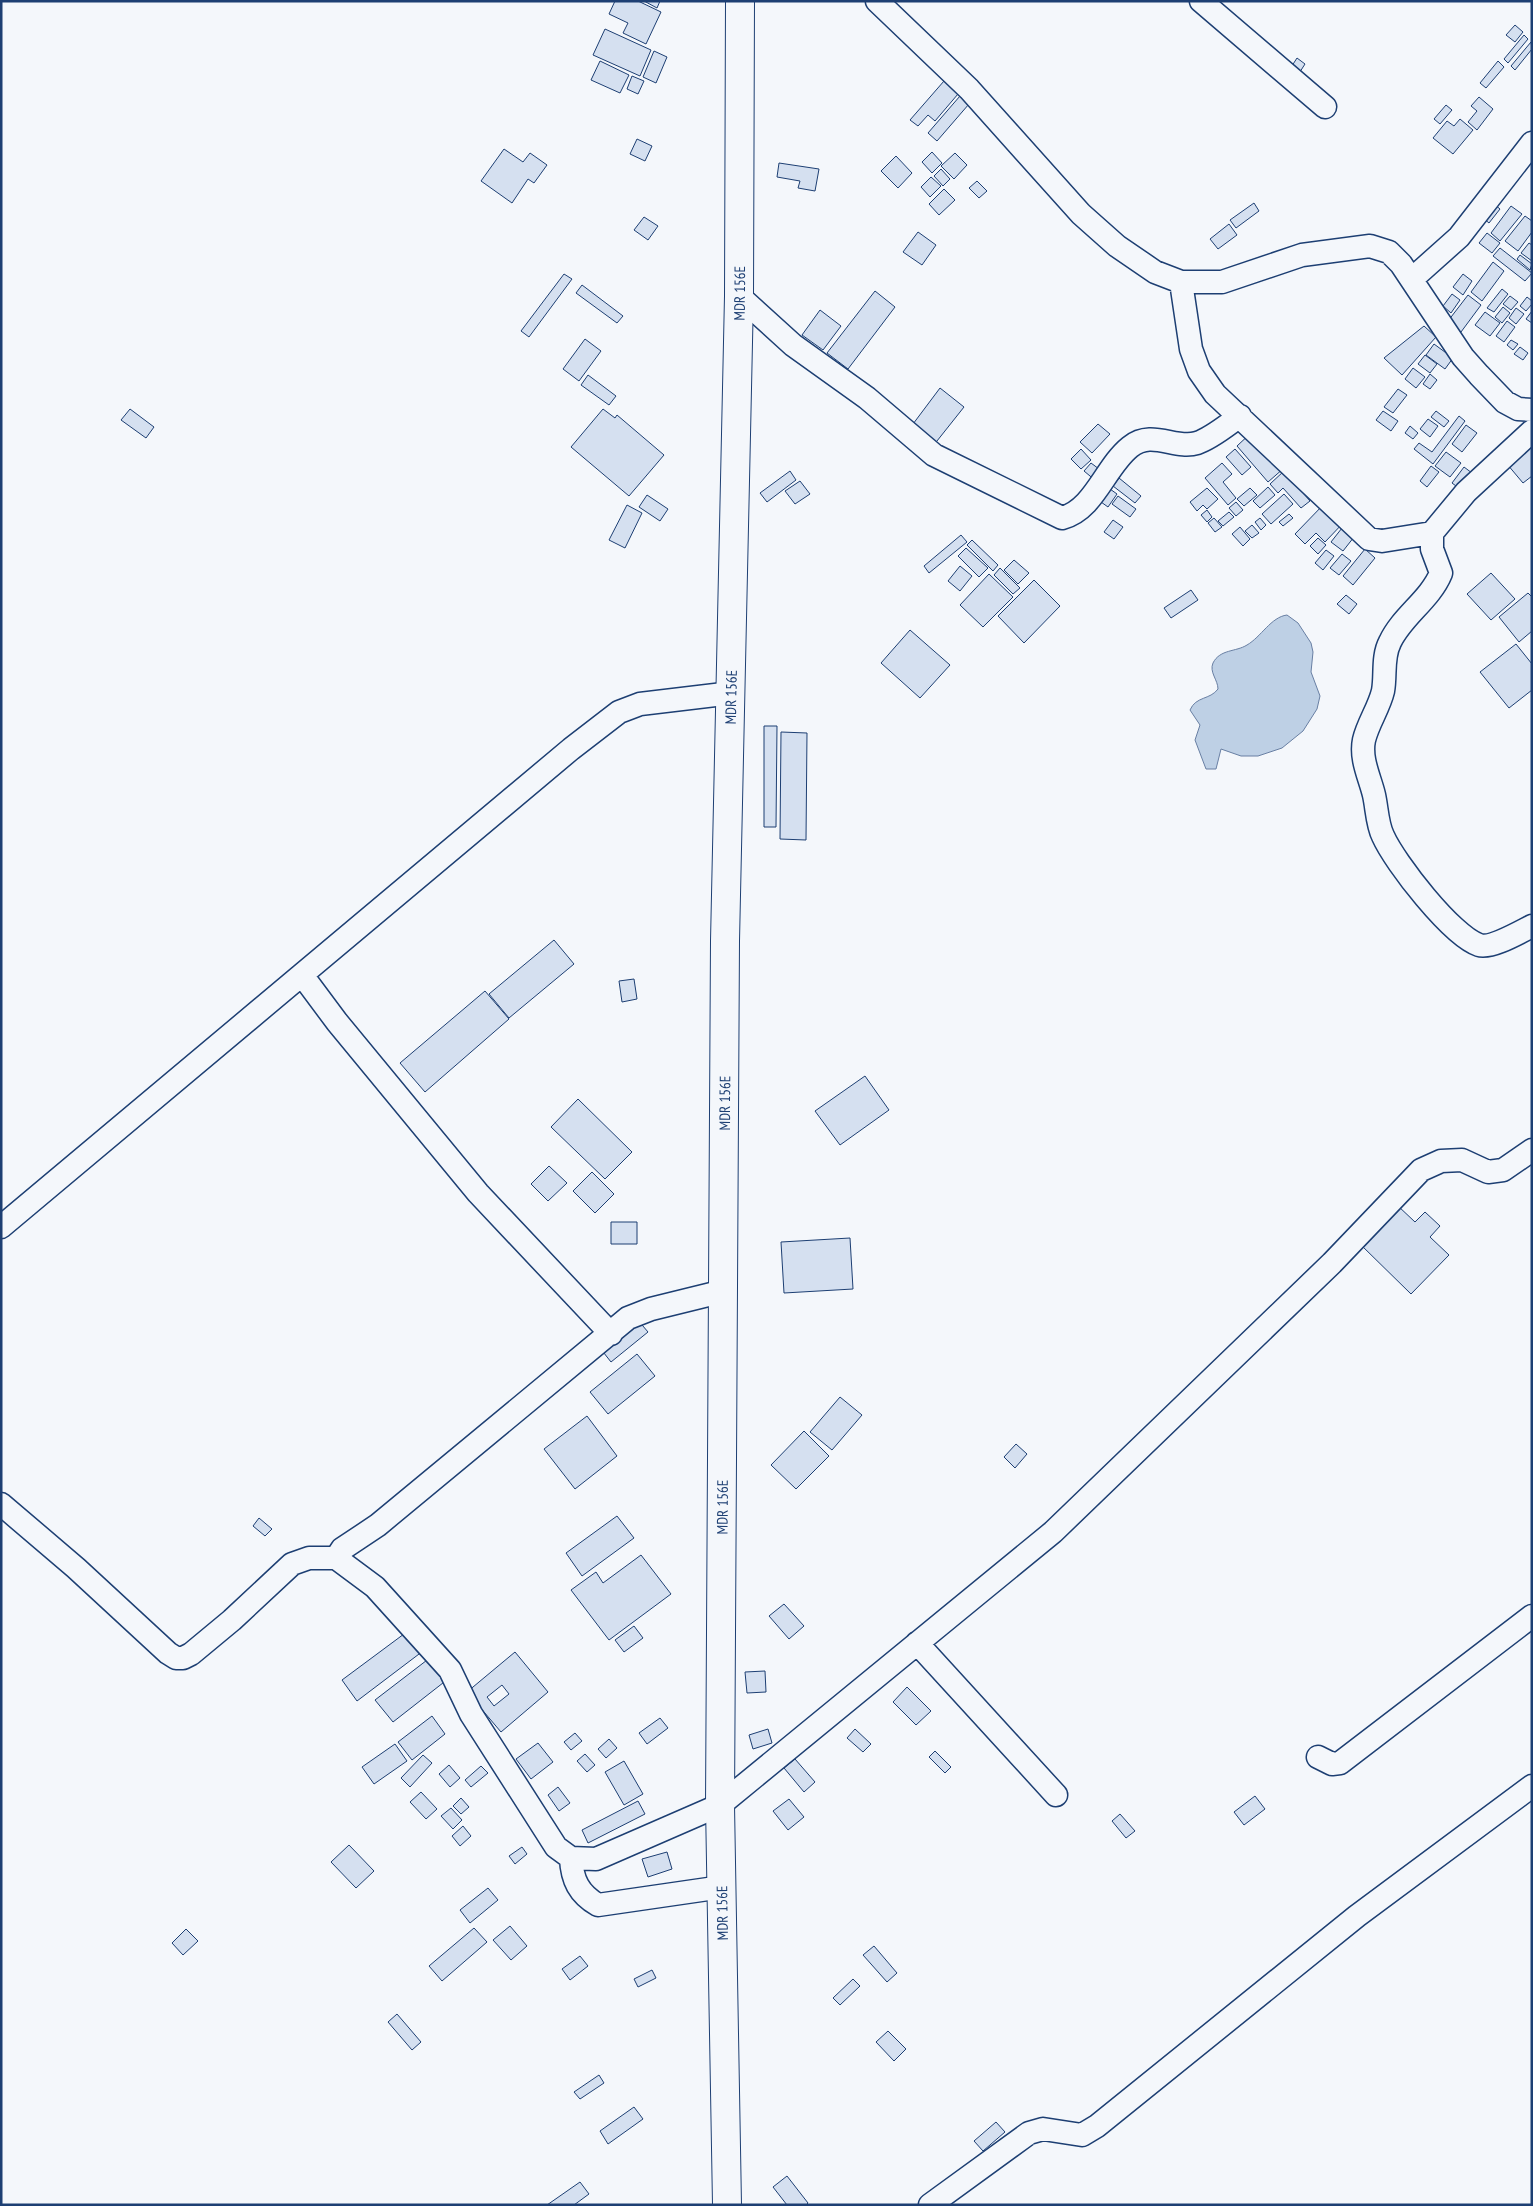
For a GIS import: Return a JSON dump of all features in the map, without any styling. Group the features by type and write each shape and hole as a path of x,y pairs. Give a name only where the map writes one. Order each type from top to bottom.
{"main road":[{"name":"MDR 156E","path":"727,2205 720,1805 725,941 732,693 739,296 740,1"}],"street":[{"path":"877,1 969,89 1080,214 1118,246 1155,272 1181,282 1222,282 1302,255 1370,246 1389,252 1412,279 1463,357 1479,376 1505,402 1518,409 1532,410"},
{"path":"1200,1 1325,107"},
{"path":"1412,279 1459,236 1532,143"},
{"path":"1181,282 1191,350 1199,371 1215,394 1369,539 1382,541 1432,533"},
{"path":"739,296 793,345 867,398 934,454 1062,518 1074,515 1089,500 1110,467 1132,446 1155,438 1181,444 1197,443 1240,416"},
{"path":"1532,430 1466,492 1432,533 1432,549 1441,573 1436,584 1389,643 1384,663 1383,690 1364,740 1363,754 1382,835 1394,855 1439,913 1466,939 1481,946 1493,944 1532,926"},
{"path":"1,1227 571,749 619,712 640,704 732,693"},
{"path":"302,976 337,1022 478,1193 611,1334"},
{"path":"1,1504 76,1568 168,1654 176,1658 183,1658 191,1654 232,1620 292,1564 309,1558 336,1558 375,1587 450,1670 471,1714 556,1847 571,1858 596,1859 720,1805 1054,1532 1332,1262 1421,1170 1441,1161 1462,1160 1488,1172 1503,1170 1532,1150"},
{"path":"336,1558 342,1550 378,1524 611,1334 628,1318 651,1309 724,1291"},
{"path":"1318,1757 1332,1764 1340,1763 1532,1616"},
{"path":"917,1643 1056,1795"},
{"path":"930,2205 1029,2133 1043,2129 1082,2136 1097,2126 1357,1916 1532,1786"},
{"path":"571,1858 572,1873 576,1885 585,1898 598,1905 722,1887"}],"water":[{"path":"1287,615 1298,623 1311,643 1313,652 1311,672 1320,696 1317,709 1303,731 1282,748 1258,756 1241,756 1221,749 1216,769 1206,769 1195,740 1200,725 1190,710 1196,702 1211,695 1218,689 1212,670 1213,663 1220,655 1247,645 1276,619"}],"building":[{"path":"615,1 638,1 661,12 646,44 623,33 628,23 609,14"},
{"path":"644,1 660,1 657,8"},
{"path":"1515,25 1523,32 1515,42 1506,35"},
{"path":"605,29 651,50 640,76 593,55"},
{"path":"1524,35 1528,39 1508,63 1504,59"},
{"path":"1531,42 1532,49 1515,70 1511,66"},
{"path":"654,51 667,57 656,83 643,77"},
{"path":"1297,58 1305,64 1296,78 1288,72"},
{"path":"600,61 629,75 620,93 591,80"},
{"path":"1498,61 1504,67 1486,88 1480,83"},
{"path":"632,76 644,81 638,94 627,89"},
{"path":"944,81 958,94 935,121 928,115 918,126 910,120"},
{"path":"960,96 969,104 937,141 928,133"},
{"path":"1479,97 1493,109 1477,130 1468,122 1477,111 1471,106"},
{"path":"1446,105 1452,110 1440,124 1434,119"},
{"path":"1460,119 1473,130 1453,154 1433,138 1447,121 1454,126"},
{"path":"637,139 652,146 645,161 630,154"},
{"path":"504,149 523,162 530,153 547,165 534,183 528,179 512,203 481,181"},
{"path":"932,152 942,163 932,173 922,162"},
{"path":"955,153 967,165 954,179 941,166"},
{"path":"896,156 912,173 898,188 881,171"},
{"path":"779,163 819,169 815,191 798,188 800,181 777,177"},
{"path":"941,169 950,179 943,186 934,176"},
{"path":"931,177 941,186 930,197 921,187"},
{"path":"977,181 987,191 979,198 969,188"},
{"path":"944,189 955,200 939,215 929,204"},
{"path":"1254,203 1259,211 1236,228 1230,220"},
{"path":"1494,204 1500,209 1489,223 1483,218"},
{"path":"1511,206 1522,214 1500,241 1491,233"},
{"path":"1525,216 1532,221 1532,232 1518,251 1505,241"},
{"path":"644,217 658,226 648,240 634,230"},
{"path":"1229,224 1237,235 1218,249 1210,239"},
{"path":"918,232 936,245 922,265 903,252"},
{"path":"1487,233 1500,243 1492,253 1479,243"},
{"path":"1529,243 1532,245 1532,261 1521,253"},
{"path":"1500,248 1532,273 1525,281 1493,256"},
{"path":"1520,255 1532,264 1530,270 1517,259"},
{"path":"1493,262 1504,271 1482,301 1471,292"},
{"path":"564,274 572,279 529,337 521,331"},
{"path":"1463,274 1472,281 1463,295 1453,287"},
{"path":"582,285 623,316 617,323 576,293"},
{"path":"1502,289 1508,294 1494,312 1487,308"},
{"path":"875,291 895,307 848,369 827,353"},
{"path":"1452,294 1460,300 1451,313 1443,306"},
{"path":"1468,295 1481,305 1461,332 1448,321"},
{"path":"1510,296 1518,302 1511,310 1503,304"},
{"path":"1527,297 1532,301 1532,304 1526,311 1520,306"},
{"path":"1503,307 1510,313 1502,323 1495,317"},
{"path":"1516,308 1524,314 1516,324 1509,318"},
{"path":"820,310 841,326 823,350 802,335"},
{"path":"1532,311 1532,323 1526,319"},
{"path":"1485,312 1500,323 1490,336 1475,325"},
{"path":"1507,321 1515,327 1504,342 1496,336"},
{"path":"1424,326 1436,337 1402,375 1384,358"},
{"path":"585,339 601,351 579,381 563,369"},
{"path":"1511,340 1518,344 1513,350 1507,345"},
{"path":"1434,344 1453,358 1445,369 1426,355"},
{"path":"1520,347 1528,353 1523,360 1514,354"},
{"path":"1425,355 1437,364 1430,373 1418,364"},
{"path":"1413,368 1425,377 1416,388 1405,379"},
{"path":"1430,374 1437,380 1430,389 1423,384"},
{"path":"588,375 616,396 609,405 581,385"},
{"path":"940,388 964,407 933,446 910,428"},
{"path":"1398,389 1407,395 1393,413 1384,407"},
{"path":"130,409 154,427 146,438 121,420"},
{"path":"603,409 615,418 617,415 664,455 629,496 571,447"},
{"path":"1383,411 1398,421 1391,431 1376,420"},
{"path":"1436,411 1449,421 1444,427 1431,417"},
{"path":"1459,416 1465,421 1433,464 1414,449 1419,443 1432,452"},
{"path":"1428,419 1438,426 1430,437 1420,429"},
{"path":"1098,424 1110,434 1092,453 1080,442"},
{"path":"1466,425 1477,433 1462,452 1452,444"},
{"path":"1410,426 1418,433 1413,439 1405,433"},
{"path":"1252,432 1284,468 1268,482 1237,446"},
{"path":"1532,444 1532,476 1523,483 1507,464"},
{"path":"1081,449 1091,460 1081,469 1071,459"},
{"path":"1235,449 1251,467 1242,475 1226,457"},
{"path":"1446,452 1461,463 1450,477 1435,466"},
{"path":"1091,463 1103,472 1096,481 1084,471"},
{"path":"1222,463 1232,474 1223,482 1236,498 1228,505 1205,478"},
{"path":"1431,466 1439,472 1427,487 1420,481"},
{"path":"1464,467 1472,473 1460,489 1452,483"},
{"path":"790,471 796,480 767,502 760,493"},
{"path":"1284,471 1310,501 1301,508 1283,488 1278,493 1270,484"},
{"path":"1119,478 1141,496 1135,503 1113,486"},
{"path":"800,481 810,494 795,504 785,491"},
{"path":"1268,487 1275,495 1260,508 1253,501"},
{"path":"1207,488 1218,499 1207,509 1203,505 1197,511 1190,502"},
{"path":"1250,488 1257,495 1244,506 1237,499"},
{"path":"1110,489 1117,494 1108,507 1101,502"},
{"path":"1284,494 1293,504 1271,524 1262,514"},
{"path":"647,495 668,509 660,521 639,507"},
{"path":"1118,496 1136,509 1130,517 1112,504"},
{"path":"1236,502 1243,510 1236,516 1229,508"},
{"path":"1325,503 1345,521 1325,542 1316,533 1305,544 1295,534"},
{"path":"627,505 642,513 625,548 609,540"},
{"path":"1207,510 1212,517 1207,522 1201,515"},
{"path":"1229,512 1234,517 1223,526 1218,521"},
{"path":"1289,514 1293,518 1283,526 1279,522"},
{"path":"1214,518 1222,527 1215,532 1208,523"},
{"path":"1260,518 1266,525 1261,530 1255,522"},
{"path":"1113,520 1123,527 1114,539 1104,532"},
{"path":"1252,525 1259,533 1252,538 1245,531"},
{"path":"1240,527 1250,539 1243,546 1232,534"},
{"path":"1342,528 1354,537 1343,551 1331,542"},
{"path":"961,535 967,542 929,573 924,566"},
{"path":"1318,538 1326,545 1318,554 1310,546"},
{"path":"972,540 998,565 993,571 967,545"},
{"path":"966,548 988,568 979,577 958,556"},
{"path":"1365,549 1375,558 1353,585 1343,576"},
{"path":"1326,550 1334,556 1323,570 1315,563"},
{"path":"1342,554 1351,561 1339,575 1330,568"},
{"path":"1014,560 1029,573 1018,584 1004,570"},
{"path":"960,566 972,576 960,591 948,581"},
{"path":"1000,568 1020,588 1013,594 994,575"},
{"path":"1491,573 1515,599 1491,620 1467,594"},
{"path":"989,574 1013,597 983,627 960,605"},
{"path":"1034,580 1060,606 1024,643 998,616"},
{"path":"1191,590 1198,600 1171,618 1164,608"},
{"path":"1528,593 1532,597 1532,631 1519,642 1499,617"},
{"path":"1346,595 1357,604 1349,614 1337,604"},
{"path":"910,630 950,665 920,698 881,663"},
{"path":"1516,644 1532,664 1532,690 1509,708 1480,672"},
{"path":"764,726 777,726 776,827 764,827"},
{"path":"781,732 807,733 806,840 780,839"},
{"path":"554,940 574,964 509,1018 489,994"},
{"path":"634,979 637,999 622,1002 619,981"},
{"path":"485,991 509,1019 425,1092 400,1063"},
{"path":"865,1076 889,1110 840,1145 815,1111"},
{"path":"578,1099 632,1152 605,1179 551,1127"},
{"path":"549,1166 567,1183 548,1201 531,1184"},
{"path":"592,1172 614,1194 595,1213 573,1191"},
{"path":"1397,1205 1415,1222 1425,1212 1440,1226 1430,1237 1449,1255 1411,1294 1360,1244"},
{"path":"611,1222 637,1222 637,1244 611,1244"},
{"path":"850,1238 853,1289 784,1293 781,1242"},
{"path":"637,1319 648,1332 611,1362 600,1348"},
{"path":"637,1354 655,1376 608,1414 590,1392"},
{"path":"840,1397 862,1415 832,1450 810,1432"},
{"path":"587,1416 617,1456 575,1489 544,1449"},
{"path":"804,1431 829,1456 796,1489 771,1465"},
{"path":"1016,1444 1027,1454 1015,1468 1004,1457"},
{"path":"617,1516 634,1538 582,1576 566,1553"},
{"path":"259,1518 272,1529 265,1536 253,1526"},
{"path":"641,1555 671,1594 609,1640 571,1590 596,1572 603,1583"},
{"path":"784,1604 804,1626 789,1639 769,1616"},
{"path":"634,1626 643,1638 624,1652 615,1640"},
{"path":"408,1631 423,1651 357,1701 342,1680"},
{"path":"515,1652 548,1692 501,1732 467,1692","holes":["502,1685 509,1694 494,1706 487,1697"]},
{"path":"431,1657 448,1679 393,1722 375,1700"},
{"path":"765,1671 766,1692 747,1693 745,1672"},
{"path":"907,1687 931,1711 916,1725 893,1702"},
{"path":"432,1716 445,1734 412,1760 398,1742"},
{"path":"660,1718 668,1728 647,1744 639,1733"},
{"path":"768,1729 772,1743 753,1749 749,1735"},
{"path":"855,1729 871,1744 863,1752 847,1738"},
{"path":"575,1733 582,1741 571,1750 564,1742"},
{"path":"609,1739 617,1748 606,1758 598,1749"},
{"path":"538,1743 553,1762 531,1779 516,1759"},
{"path":"395,1744 407,1761 374,1784 362,1767"},
{"path":"935,1751 951,1767 945,1773 929,1757"},
{"path":"585,1754 595,1765 587,1772 577,1761"},
{"path":"423,1755 432,1763 410,1787 401,1778"},
{"path":"795,1759 815,1782 804,1792 784,1768"},
{"path":"624,1761 643,1794 624,1805 605,1772"},
{"path":"449,1765 460,1778 450,1787 439,1774"},
{"path":"481,1766 488,1773 471,1787 465,1780"},
{"path":"558,1787 570,1803 559,1811 548,1795"},
{"path":"421,1792 437,1809 426,1819 410,1802"},
{"path":"1255,1796 1265,1809 1244,1825 1234,1812"},
{"path":"461,1798 469,1807 461,1814 453,1806"},
{"path":"789,1799 804,1817 788,1830 773,1811"},
{"path":"638,1801 645,1814 588,1843 582,1830"},
{"path":"451,1808 462,1820 453,1829 441,1816"},
{"path":"1120,1814 1135,1831 1126,1838 1112,1821"},
{"path":"463,1826 471,1836 460,1846 452,1836"},
{"path":"349,1845 374,1871 356,1888 331,1862"},
{"path":"522,1847 527,1854 515,1864 509,1856"},
{"path":"667,1852 672,1869 648,1877 642,1859"},
{"path":"488,1888 498,1900 470,1923 460,1910"},
{"path":"510,1926 527,1946 511,1960 493,1940"},
{"path":"474,1928 487,1942 442,1981 429,1966"},
{"path":"186,1929 198,1941 183,1955 172,1943"},
{"path":"874,1946 897,1973 887,1982 863,1955"},
{"path":"580,1956 588,1966 570,1980 562,1969"},
{"path":"652,1970 656,1978 638,1987 634,1979"},
{"path":"853,1979 860,1986 840,2005 833,1998"},
{"path":"397,2014 421,2042 412,2050 388,2022"},
{"path":"888,2031 906,2049 894,2061 876,2042"},
{"path":"599,2075 604,2083 580,2099 574,2092"},
{"path":"634,2107 643,2119 608,2144 600,2131"},
{"path":"996,2122 1005,2132 983,2151 974,2141"},
{"path":"787,2176 808,2203 806,2205 787,2205 773,2187"},
{"path":"580,2182 589,2194 574,2205 547,2205"}]}
